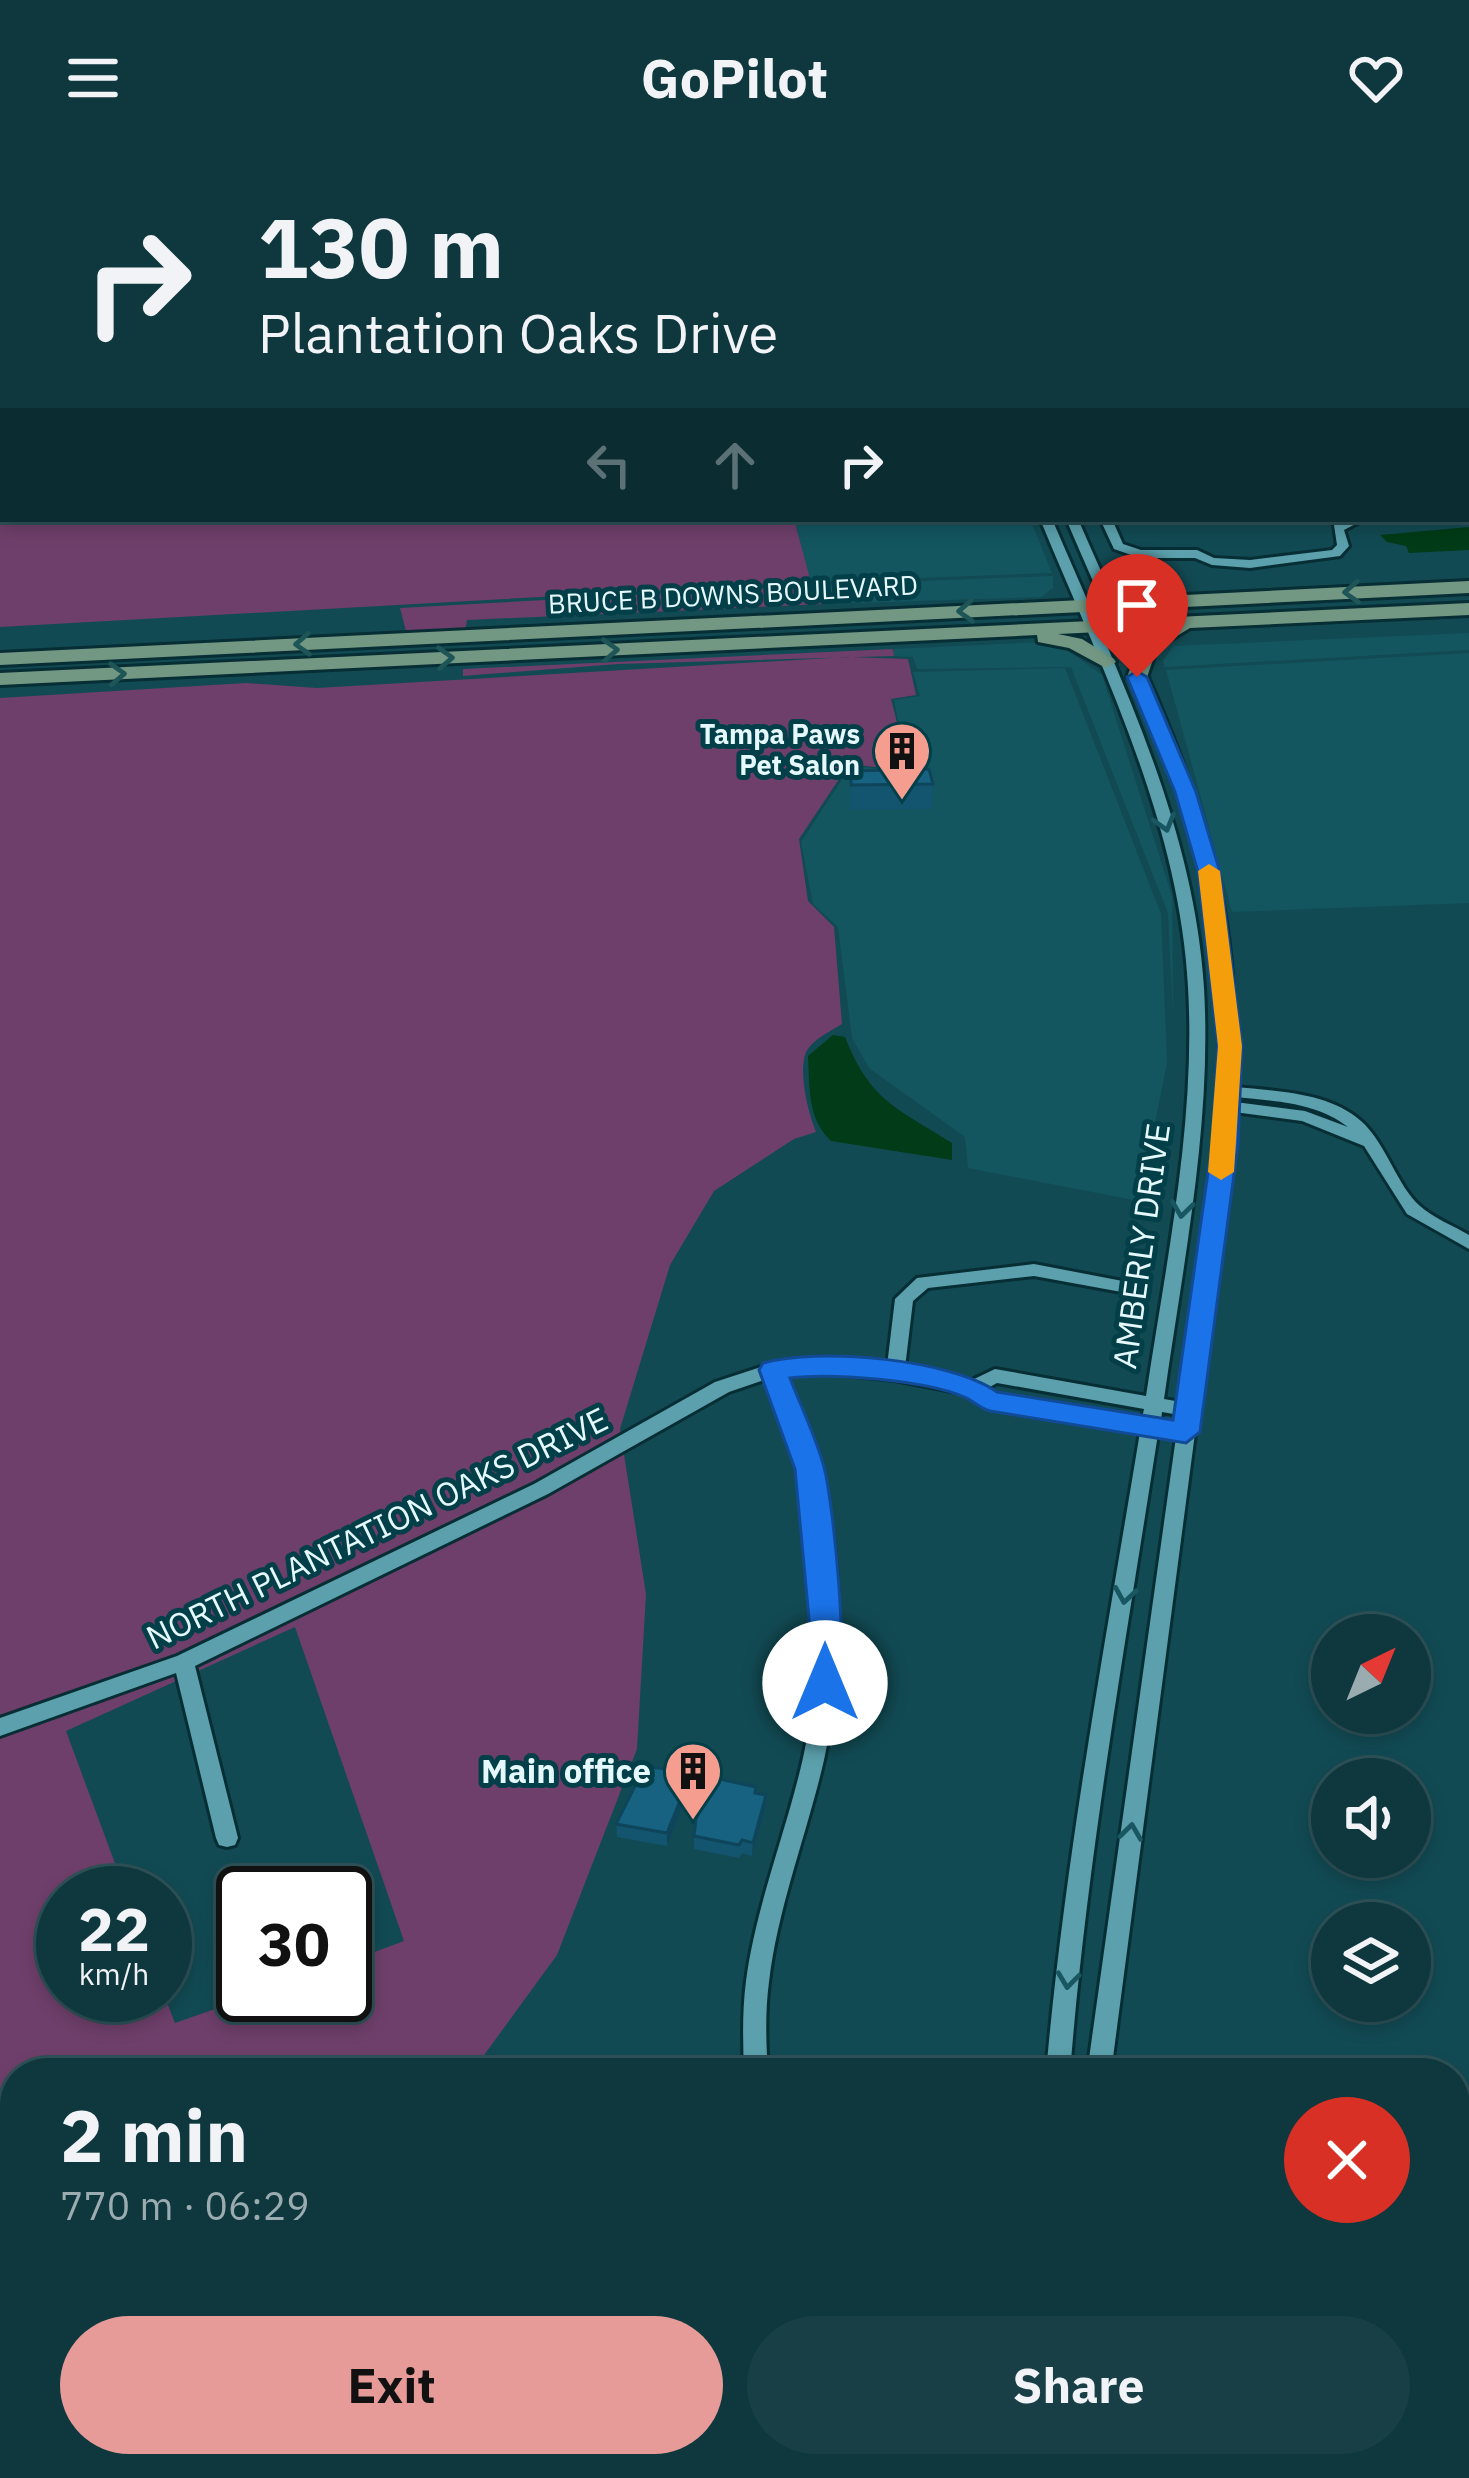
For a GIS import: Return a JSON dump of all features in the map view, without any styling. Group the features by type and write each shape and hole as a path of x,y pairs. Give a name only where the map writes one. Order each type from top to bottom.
{"main road":[{"name":"BRUCE B DOWNS BOULEVARD","path":"0,680 398,650 486,634 1469,586"},
{"name":"BRUCE B DOWNS BOULEVARD","path":"0,659 398,650 493,656 1469,609"},
{"path":"1137,677 1143,654 1154,639 1198,622"},
{"path":"664,647 716,653 1044,638 1075,644 1106,662"}],"street":[{"name":"AMBERLY DRIVE","path":"1047,522 1156,793 1179,875 1193,958 1198,1091 1152,1428 1088,1822 1060,2058"},
{"name":"AMBERLY DRIVE","path":"1073,522 1186,792 1209,872 1230,1046 1189,1410 1101,2058"},
{"path":"1107,522 1118,546 1140,554 1197,554 1250,564 1336,553 1343,546 1338,528 1352,522"},
{"path":"1198,1091 1306,1109 1370,1142 1413,1210 1469,1243"},
{"path":"895,1372 904,1299 922,1282 1034,1270 1127,1287"},
{"name":"NORTH PLANTATION OAKS DRIVE","path":"0,1727 184,1662 541,1489 702,1397 773,1370 817,1365 895,1372 972,1388"},
{"path":"754,2058 756,1967 822,1715 828,1651 810,1469 773,1370"},
{"path":"1186,1432 990,1401 972,1388 995,1376 1189,1410"},
{"path":"184,1662 227,1838"}],"shaded area":[{"path":"0,522 795,522 811,582 0,627"},
{"path":"795,522 1031,522 1052,573 811,582"},
{"path":"1469,527 1469,550 1409,553 1406,546 1387,542 1380,535"},
{"path":"1053,576 1053,588 1041,597 824,604 814,585"},
{"path":"814,585 824,604 467,620 465,632 407,635 400,608"},
{"path":"1469,633 1469,650 1165,667 1163,661 1173,646"},
{"path":"1042,642 1064,648 1102,675 1172,896 1173,1015 1168,913 1071,667 917,669 913,657 894,656 894,649"},
{"path":"893,649 894,656 618,664 463,676 463,669"},
{"path":"1469,653 1469,903 1232,912 1166,670"},
{"path":"847,657 908,659 916,695 891,699 909,771 849,764 799,839 808,901 834,927 842,1024 816,1041 805,1055 807,1104 816,1132 794,1139 714,1191 670,1265 620,1429 646,1594 637,1749 557,1955 482,2058 0,2058 0,698 246,683 317,688","holes":["295,1627 404,1941 372,1953 372,2022 216,2022 216,2009 192,2017 192,2022 175,2023 36,2022 36,1866 116,1866 66,1731"]},
{"path":"1065,668 1161,914 1167,1063 1139,1201 968,1168 965,1137 869,1068 852,1038 838,927 813,904 801,842 851,766 908,771 894,700 920,696 913,672"},
{"path":"833,1035 845,1037 865,1076 887,1101 952,1143 952,1160 831,1141 814,1112 808,1056"}],"building":[{"path":"929,769 933,784 851,785 851,771"},
{"path":"645,1766 691,1773 667,1833 616,1824"},
{"path":"701,1775 756,1787 755,1793 766,1795 753,1843 742,1840 739,1845 694,1836"}],"slow traffic":[{"path":"1209,871 1230,1046 1221,1172"}],"place":[{"name":"Tampa Paws Pet Salon","path":"902,802"},
{"name":"Main office","path":"693,1822"}],"route":[{"path":"825,1683 828,1651 810,1469 773,1370 817,1365 895,1372 972,1388 990,1401 1186,1432 1225,1144 1230,1046 1209,872 1186,792 1137,677"}]}
